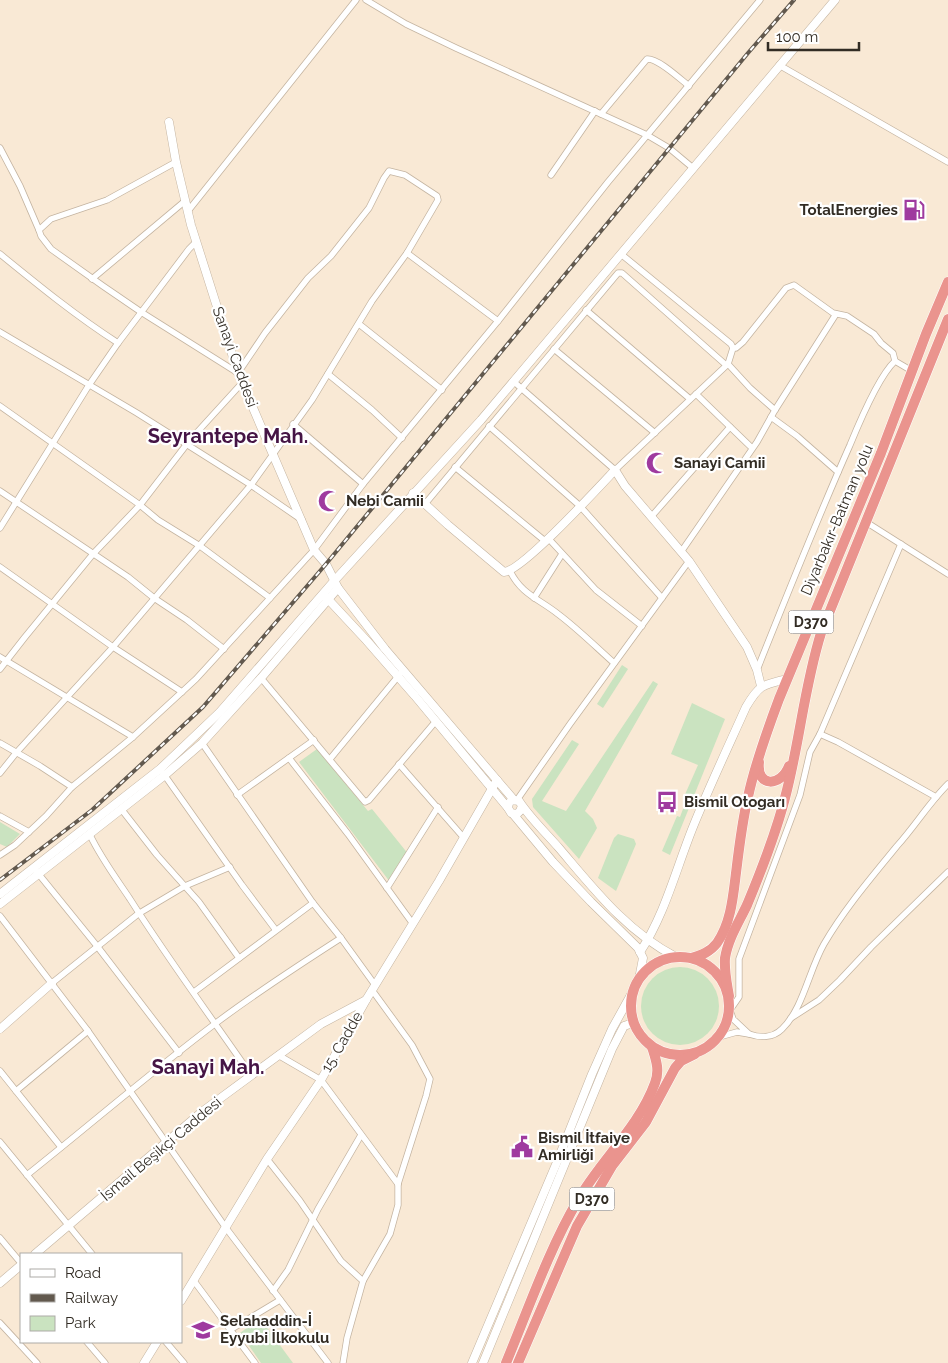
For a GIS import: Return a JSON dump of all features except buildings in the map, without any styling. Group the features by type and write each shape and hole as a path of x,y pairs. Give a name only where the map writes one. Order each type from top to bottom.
{"highway":[{"name":"Diyarbakır-Batman yolu","path":"691,958 701,956 710,951 718,942 729,917 747,799 760,754 787,679 881,453 948,282"},
{"name":"Diyarbakır-Batman yolu","path":"729,996 725,957 773,835 787,790 813,658 821,633 948,319"},
{"path":"760,754 758,770 764,779 770,782 782,778 794,753"},
{"path":"676,957 691,958 704,962 715,971 724,982 729,996 730,1010 726,1024 719,1037 709,1047 695,1054 680,1056 665,1054 652,1047 641,1037 633,1023 630,1008 632,993 639,979 649,968 662,960 676,957"},
{"name":"D370","path":"506,1363 569,1216 603,1162 632,1124 654,1086 658,1076 658,1068 652,1047"},
{"name":"D370","path":"518,1363 568,1246 587,1207 612,1166 646,1122 675,1068 681,1061 695,1054"}],"street":[{"path":"188,211 356,0"},
{"path":"366,0 406,24 456,48 648,135 669,148 692,168"},
{"path":"0,855 15,845 46,816 72,787 133,737 182,692 314,550 363,484 442,390 608,182 760,0"},
{"path":"0,904 36,872 202,743 261,678 326,596 335,580 481,420 835,0"},
{"path":"551,175 598,113 648,59 651,58 689,86"},
{"path":"779,65 948,162"},
{"name":"Sanayi Caddesi","path":"169,122 176,162 196,242 242,383 304,521 314,550 335,580 338,588 401,674"},
{"path":"0,148 20,186 41,236 51,249 141,312 238,373 265,332 302,286 331,256 369,208 389,171 405,175 437,196 438,200 407,254 372,301 312,400 251,485 113,647 67,696 0,773"},
{"path":"39,230 51,220 106,200 176,162"},
{"path":"92,279 185,202"},
{"path":"0,528 89,385 141,312 196,242"},
{"path":"0,254 93,327 118,343"},
{"path":"407,254 498,320"},
{"path":"413,493 504,572 510,571 531,556 616,470 727,365 732,348 731,344 621,254"},
{"path":"425,504 617,274 622,273 727,365 775,410"},
{"path":"732,348 736,348 743,342 790,286 798,287 836,314 847,316 874,334 880,343 893,353 895,361 912,371"},
{"path":"586,310 690,399"},
{"path":"681,552 752,448 836,314"},
{"path":"359,324 442,390"},
{"path":"0,332 187,445 304,521"},
{"path":"554,349 655,433"},
{"path":"757,670 866,408 886,371 895,361"},
{"path":"328,374 372,410 402,438"},
{"path":"514,381 616,470 625,486 689,561 746,647 762,686"},
{"path":"0,669 93,554 140,505 187,445 242,383"},
{"path":"696,394 752,448"},
{"path":"0,406 140,505 158,520 200,546 270,598"},
{"path":"771,417 797,436 838,472"},
{"path":"293,424 363,484"},
{"path":"489,426 580,506 662,598"},
{"path":"651,517 730,427"},
{"path":"455,467 546,540 596,590 642,626"},
{"path":"0,491 187,620 224,649"},
{"path":"866,522 948,574"},
{"path":"749,1034 733,1019 730,1010 739,997 739,959 800,795 810,752 820,734 901,544"},
{"path":"534,598 562,554"},
{"path":"510,811 519,813 518,802 570,724 689,561"},
{"path":"0,567 113,647 182,692"},
{"path":"510,571 520,587 559,614 614,664"},
{"path":"0,894 90,835 122,810 163,772 326,596 338,588"},
{"path":"326,596 401,674 627,924 648,941 676,957"},
{"path":"0,656 133,737"},
{"path":"401,674 436,721 553,862 630,939 643,958 639,979"},
{"path":"330,759 401,674"},
{"path":"261,678 365,802 436,721"},
{"path":"640,952 648,941 662,910 694,823 742,716 756,690 762,686 787,679"},
{"path":"820,734 838,742 936,797"},
{"path":"237,795 314,740"},
{"path":"202,743 313,903 341,938 412,1045 430,1079 398,1184 398,1205 390,1234 364,1281 347,1338 343,1363"},
{"path":"0,744 40,766 72,787"},
{"path":"289,758 348,834 413,924"},
{"path":"399,764 464,838"},
{"path":"163,772 275,929"},
{"name":"15. Cadde","path":"182,1299 267,1159 321,1080 366,1000 497,780"},
{"path":"791,1018 818,952 839,918 858,892 948,784"},
{"path":"510,811 508,803 518,802"},
{"path":"387,888 438,807"},
{"path":"122,810 157,855 199,902 238,958"},
{"path":"0,816 29,832"},
{"path":"90,835 99,855 138,914 251,1075"},
{"path":"0,1029 52,983 138,914 184,886 230,867"},
{"path":"36,872 98,946 179,1053"},
{"path":"719,1037 737,1032 760,1037 774,1034 781,1030 791,1018 826,993 948,872"},
{"path":"194,992 275,929 313,903"},
{"path":"0,916 88,1031 226,1228 328,1363"},
{"path":"27,1175 129,1091 216,1024 278,979 341,938"},
{"path":"472,1363 592,1074 612,1029 632,993"},
{"name":"İsmail Beşikçi Caddesi","path":"35,1253 166,1142 251,1075 321,1024 366,1000"},
{"path":"483,1363 612,1049 624,1026 633,1023"},
{"path":"16,1091 88,1031"},
{"path":"278,1055 321,1080 398,1184"},
{"path":"0,1071 61,1147"},
{"path":"273,1290 288,1270 318,1209 362,1134"},
{"path":"0,1142 91,1253"},
{"path":"267,1159 341,1261 364,1281"},
{"path":"0,1238 20,1263"},
{"path":"0,1283 20,1265"},
{"path":"194,1280 255,1363"},
{"path":"230,1330 280,1300"},
{"path":"0,1323 37,1363"},
{"path":"88,1343 105,1363"},
{"path":"144,1363 156,1343"},
{"path":"167,1343 184,1363"}],"green space":[{"path":"622,665 628,669 603,708 597,704"},
{"path":"653,681 658,684 585,811 593,819 597,828 579,859 533,807 532,799 572,740 579,744 542,801 566,811"},
{"path":"692,703 725,719 670,855 662,851 677,816 680,817 686,801 683,799 698,765 671,754"},
{"path":"317,749 368,811 372,809 409,855 390,882 299,762"},
{"path":"0,822 20,834 7,847 0,844"},
{"path":"618,834 634,839 636,844 616,891 598,878 614,838"},
{"path":"672,967 688,967 702,973 713,984 719,998 719,1014 713,1028 702,1039 688,1045 672,1045 658,1039 647,1028 641,1014 641,998 647,984 658,973"},
{"path":"260,1318 293,1363 261,1363 240,1333"}],"railway":[{"path":"0,880 92,810 203,707 326,564 748,53 794,0"}],"place":[{"name":"TotalEnergies","path":"914,210"},
{"name":"Sanayi Camii","path":"657,463"},
{"name":"Nebi Camii","path":"329,501"},
{"name":"Bismil Otogarı","path":"667,802"},
{"name":"Bismil İtfaiye Amirliği","path":"522,1147"},
{"name":"Selahaddin-İ Eyyubi İlkokulu","path":"203,1330"}],"district":[{"name":"Seyrantepe Mah.","path":"228,436"},
{"name":"Sanayi Mah.","path":"208,1067"}]}
